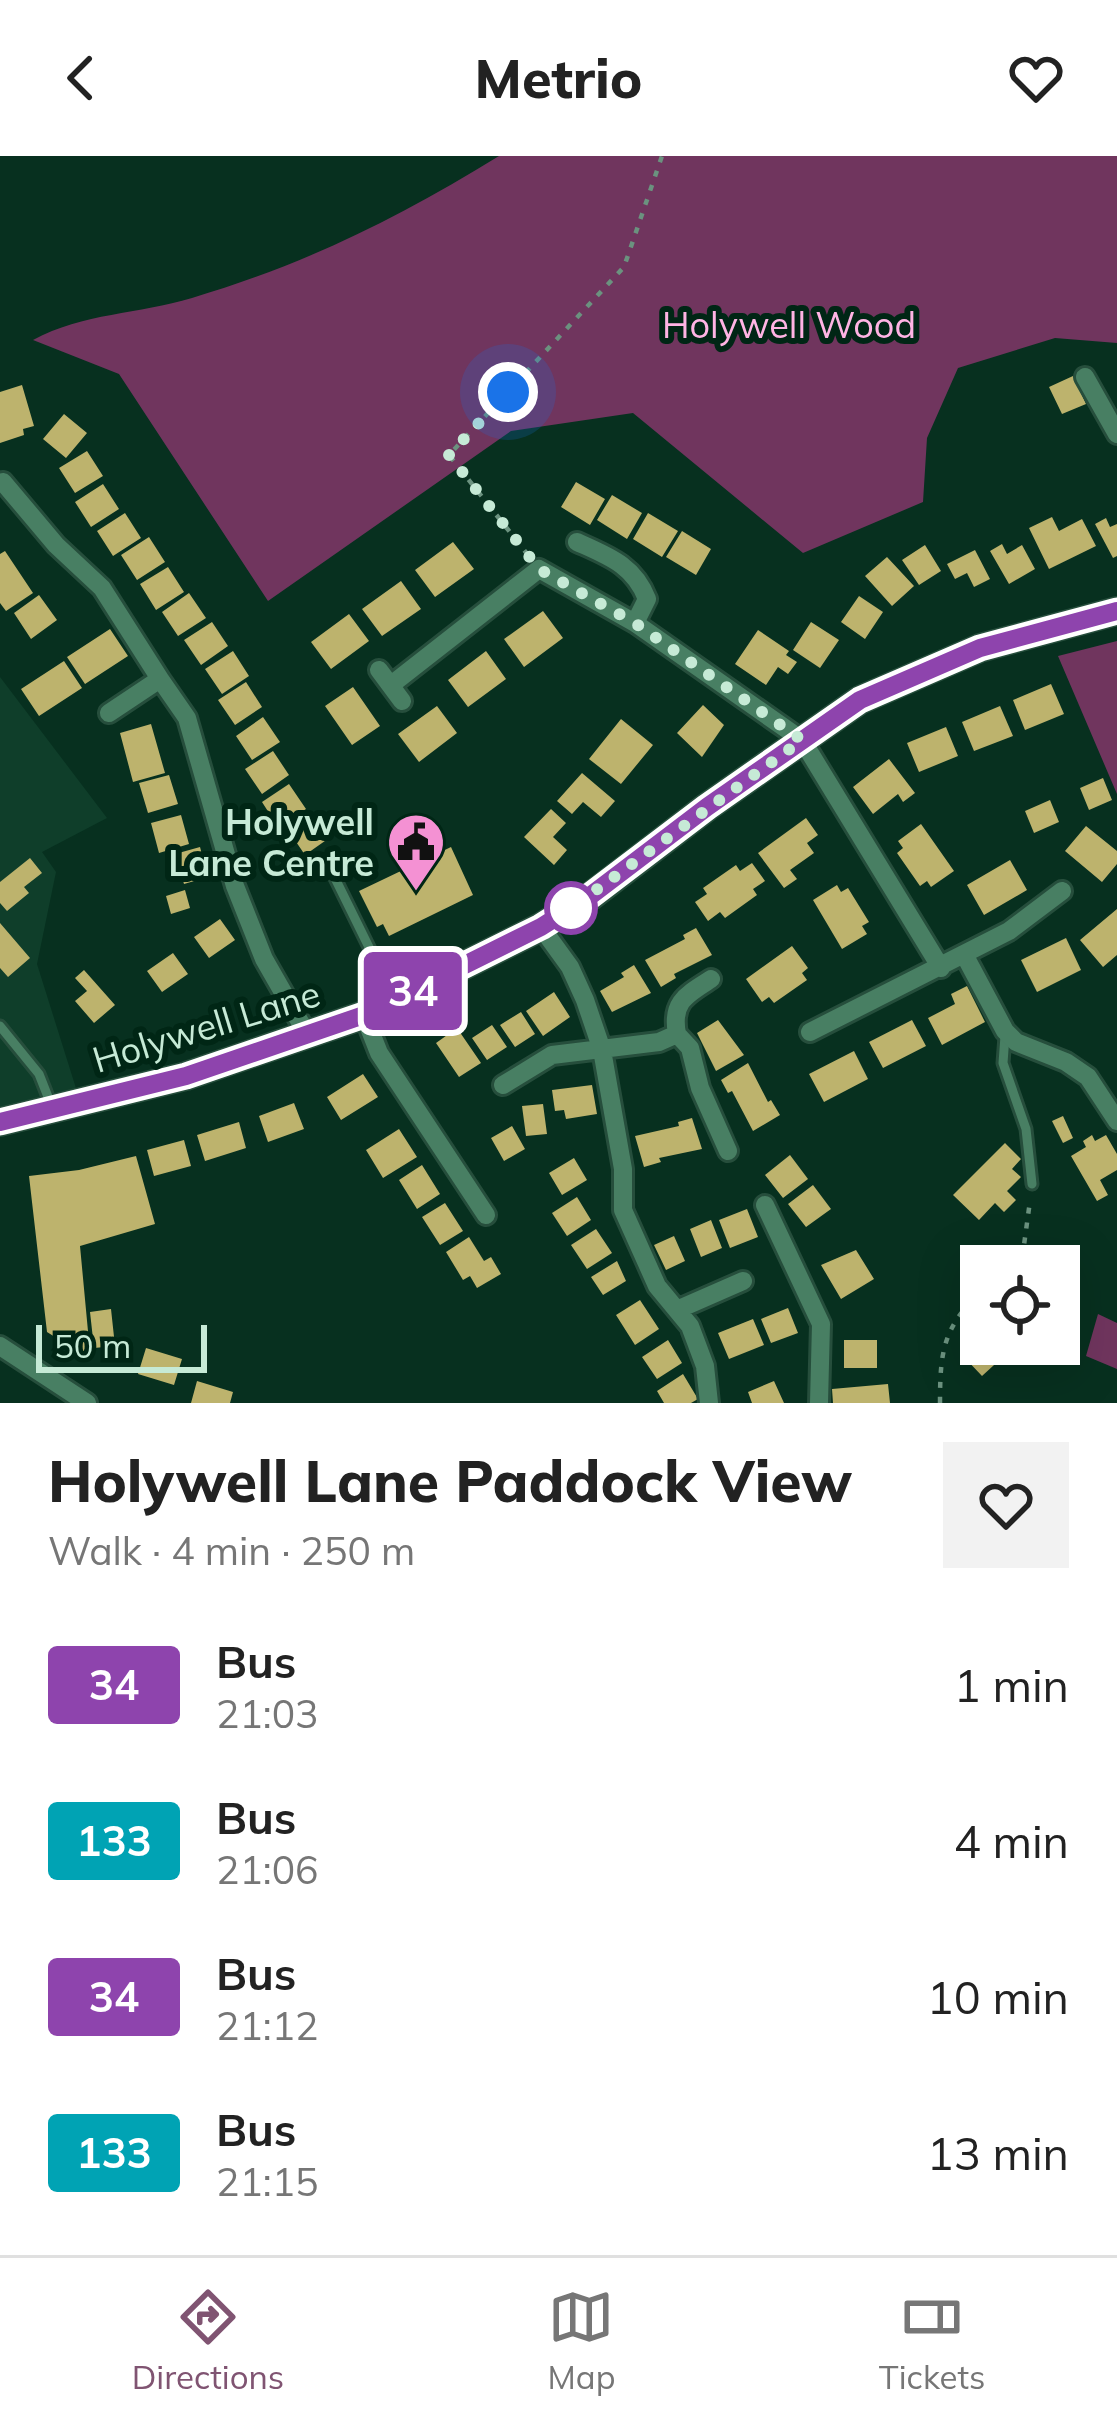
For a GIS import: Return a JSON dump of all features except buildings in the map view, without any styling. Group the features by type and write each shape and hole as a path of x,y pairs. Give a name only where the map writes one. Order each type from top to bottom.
{"main road":[{"name":"Holywell Lane","path":"0,1122 186,1076 364,1015 541,927 590,896 860,700 980,648 1117,611"}],"street":[{"path":"1085,377 1117,434"},
{"path":"2,482 56,545 102,588 187,718 235,886 264,959 308,1036"},
{"path":"577,542 619,560 640,581 646,599 635,623"},
{"path":"390,686 539,569 635,623 802,740 941,968"},
{"path":"109,713 160,679"},
{"path":"810,1032 965,956 1009,931 1062,891"},
{"path":"541,927 570,967 602,1050 623,1168 623,1210 657,1286 690,1326 705,1366 710,1403"},
{"path":"965,956 1016,1042 1066,1062 1088,1077 1117,1121"},
{"path":"711,980 680,999 674,1016 677,1034 690,1048 700,1088 728,1151"},
{"path":"364,1015 380,1053 486,1215"},
{"path":"503,1085 552,1055 659,1042 677,1034"},
{"path":"765,1205 821,1324 819,1403"},
{"path":"679,1309 743,1281"},
{"path":"0,1346 87,1403"}],"lane":[{"path":"332,870 395,1000"},
{"path":"0,1026 39,1074 52,1107"},
{"path":"1005,1030 1003,1063 1025,1129 1032,1184"}],"path":[{"path":"539,569 449,455 625,267 662,156"},
{"path":"1024,1245 1032,1184"},
{"path":"940,1403 940,1362 960,1311"}],"shaded area":[{"path":"0,677 107,818 42,852 56,872 37,964 80,1101 0,1122"}],"green space":[{"name":"Holywell Wood","path":"499,156 1117,156 1117,343 1055,338 958,368 927,438 923,502 803,553 633,413 511,431 268,601 119,374 33,340 71,324 192,298 274,270 388,219"},
{"path":"1117,641 1117,794 1058,656"},
{"path":"1098,1314 1117,1323 1117,1369 1086,1356"}],"bus line":[{"name":"34","path":"0,1122 186,1076 364,1015 541,927 590,896 860,700 980,648 1117,611"}],"place":[{"name":"Holywell Lane Centre","path":"416,893"}],"route":[{"path":"508,392 449,455 539,569 635,623 802,740 566,912 571,908"}]}
